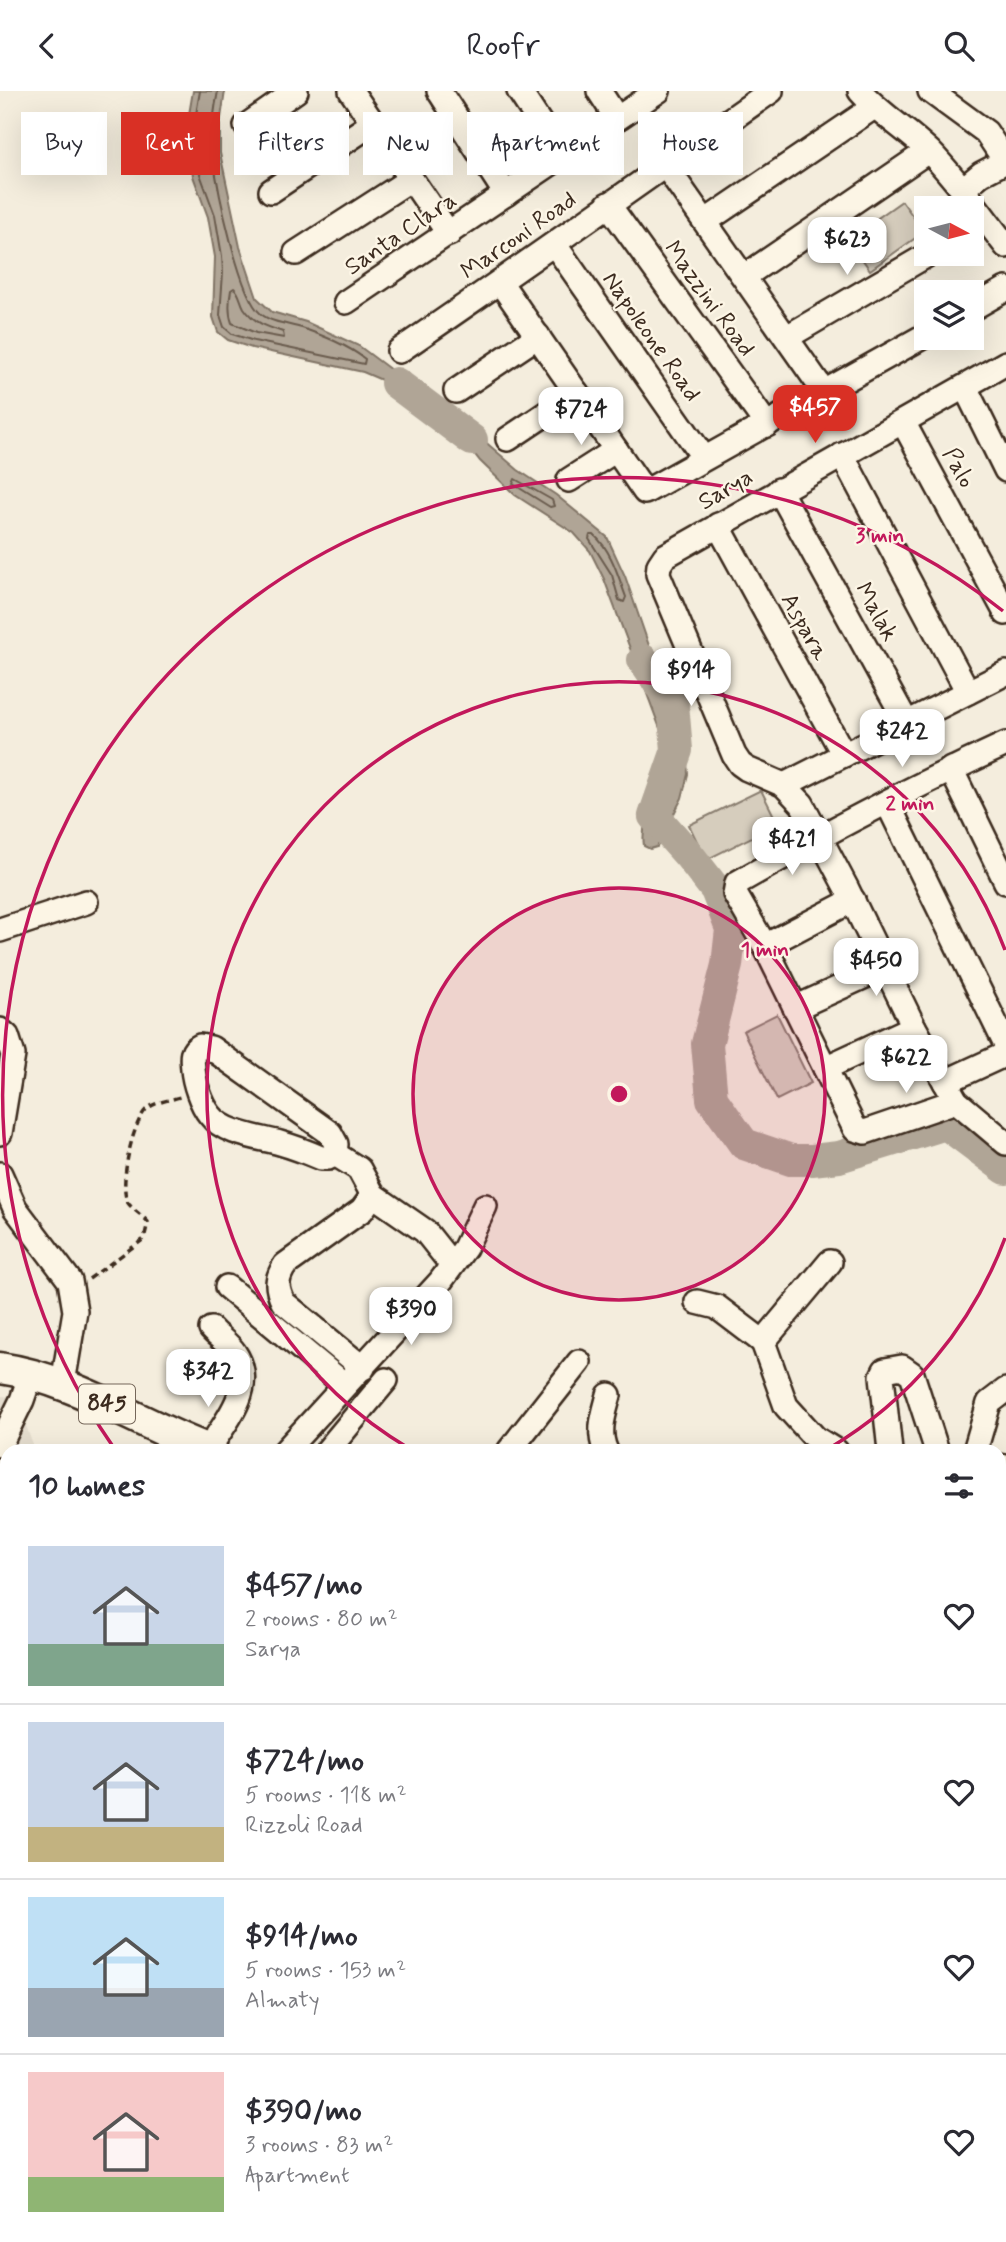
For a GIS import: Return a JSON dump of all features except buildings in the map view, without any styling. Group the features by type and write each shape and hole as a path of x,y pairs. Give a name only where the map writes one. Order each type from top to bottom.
{"main road":[{"name":"845","path":"0,1368 63,1384 194,1444"}],"street":[{"path":"266,112 296,91"},
{"path":"351,91 365,112"},
{"path":"439,91 506,194"},
{"path":"519,91 533,112"},
{"path":"599,91 613,112"},
{"name":"Santa Clara","path":"624,112 658,91"},
{"name":"Marconi Road","path":"741,112 771,91"},
{"path":"930,91 986,132 1006,162 979,176 963,189"},
{"path":"706,221 867,99 928,151 966,196"},
{"path":"271,191 363,130"},
{"path":"745,276 928,151"},
{"path":"408,175 449,234"},
{"name":"Santa Clara","path":"346,302 533,175"},
{"name":"Marconi Road","path":"399,351 555,245 650,175"},
{"path":"672,175 825,393"},
{"path":"296,253 411,179"},
{"name":"Mazzini Road","path":"608,204 767,425"},
{"path":"984,228 1006,246"},
{"name":"Napoleone Road","path":"555,245 704,458"},
{"path":"787,337 914,263"},
{"path":"500,282 645,492 914,342"},
{"path":"984,302 1006,289"},
{"path":"456,391 538,335"},
{"name":"Sarya","path":"784,785 747,769 734,755 661,582 659,565 665,556 718,524 1006,363"},
{"path":"965,387 1003,457"},
{"path":"508,439 578,393"},
{"name":"Palo","path":"903,422 1006,613"},
{"path":"569,480 616,450"},
{"path":"842,455 968,692"},
{"name":"Malak","path":"779,490 907,723"},
{"name":"Aspara","path":"718,524 844,755"},
{"path":"1003,1138 950,1091 914,1027 853,900 802,804 784,785 1006,673"},
{"path":"1006,744 818,837 737,883 735,888 735,894 765,946 855,1129 865,1132 950,1091 1006,1054"},
{"path":"951,769 1006,882"},
{"path":"887,802 1006,1045"},
{"path":"765,946 853,900"},
{"path":"0,930 86,902"},
{"path":"795,1008 885,967"},
{"path":"825,1068 914,1027"},
{"path":"0,1030 7,1037 13,1055 0,1133"},
{"path":"194,1048 211,1048 330,1133 336,1143 335,1154 321,1158 256,1138 226,1126 210,1115 194,1078 194,1048"},
{"path":"335,1154 359,1168 373,1195 425,1231 452,1265"},
{"path":"0,1174 15,1208 70,1281 75,1311 63,1384"},
{"path":"363,1368 283,1302 276,1288 279,1274 285,1265 362,1210 373,1195"},
{"path":"291,1444 440,1282 465,1248 485,1206"},
{"path":"763,1342 830,1262"},
{"path":"227,1287 345,1385"},
{"path":"697,1302 716,1307 763,1342 786,1405 815,1438 825,1444"},
{"path":"211,1329 233,1350 242,1366 244,1384 241,1397 214,1444"},
{"path":"515,1444 579,1362"},
{"path":"889,1444 882,1376 885,1370 902,1367 912,1374 935,1444"},
{"path":"0,1444 22,1400 31,1374"},
{"path":"333,1444 386,1380"},
{"path":"977,1444 989,1403 1006,1390"},
{"path":"603,1444 601,1424 609,1395"}],"path":[{"path":"72,1289 145,1239 148,1222 129,1205 126,1198 125,1172 127,1156 142,1115 149,1108 199,1091"}],"shaded area":[{"path":"902,201 914,218 914,239 870,270 848,239"},
{"path":"761,790 778,824 706,860 689,825"},
{"path":"777,1014 811,1083 777,1100 743,1031"},
{"path":"0,1396 16,1397 33,1444 0,1444"}],"water":[{"path":"193,91 225,91 220,125 220,112 189,112"},
{"path":"220,153 240,247 257,298 272,312 306,322 359,346 475,433 518,470 556,495 607,537 625,576 686,753 688,774 682,798 657,847 650,849 644,846 644,833 668,750 604,579 590,551 574,533 515,495 480,461 452,425 398,387 363,372 252,348 228,340 218,332 213,317 215,257 208,217 193,176 220,175"}],"waterway":[{"path":"396,383 472,440"},
{"path":"643,660 673,704 677,750 654,816 716,890 731,929 727,965 707,1044 712,1099 744,1144 791,1160 812,1160 839,1157 946,1124 1006,1169"}]}
